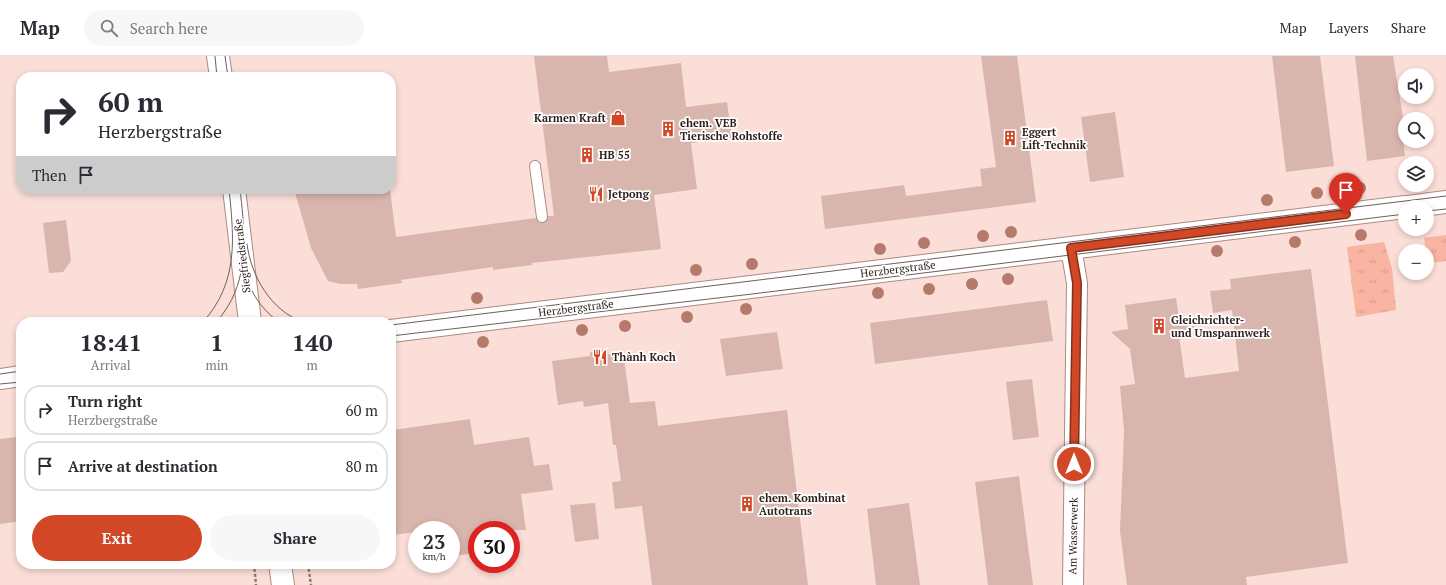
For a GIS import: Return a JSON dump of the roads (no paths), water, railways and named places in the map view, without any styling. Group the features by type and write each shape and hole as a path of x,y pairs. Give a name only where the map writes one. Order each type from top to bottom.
{"street":[{"path":"218,56 220,72"},
{"name":"Siegfriedstraße","path":"235,194 249,317"},
{"path":"1434,204 1446,202"},
{"name":"Herzbergstraße","path":"396,330 1398,208"},
{"name":"Am Wasserwerk","path":"1071,248 1077,283 1072,585"},
{"path":"0,379 16,377"},
{"path":"281,569 283,585"}],"lane":[{"path":"535,166 542,217"}],"tram line":[{"path":"215,56 217,72"},
{"path":"225,56 227,72"},
{"path":"207,317 215,307 223,291 231,259 232,225 229,194"},
{"path":"221,317 232,299 241,272 244,230 241,194"},
{"path":"396,324 1446,196"},
{"path":"1434,210 1446,209"},
{"path":"396,335 752,294 1398,215"},
{"path":"247,244 253,268 264,291 281,310 292,317"},
{"path":"242,266 248,282 260,304 272,317"},
{"path":"0,374 16,372"},
{"path":"0,384 16,382"}],"place":[{"name":"Karmen Kraft","path":"618,118"},
{"name":"ehem. VEB Tierische Rohstoffe","path":"668,129"},
{"name":"Eggert Lift-Technik","path":"1010,138"},
{"name":"HB 55","path":"587,155"},
{"name":"Jetpong","path":"596,194"},
{"name":"Gleichrichter- und Umspannwerk","path":"1159,326"},
{"name":"Thành Koch","path":"600,357"},
{"name":"ehem. Kombinat Autotrans","path":"747,504"}]}
